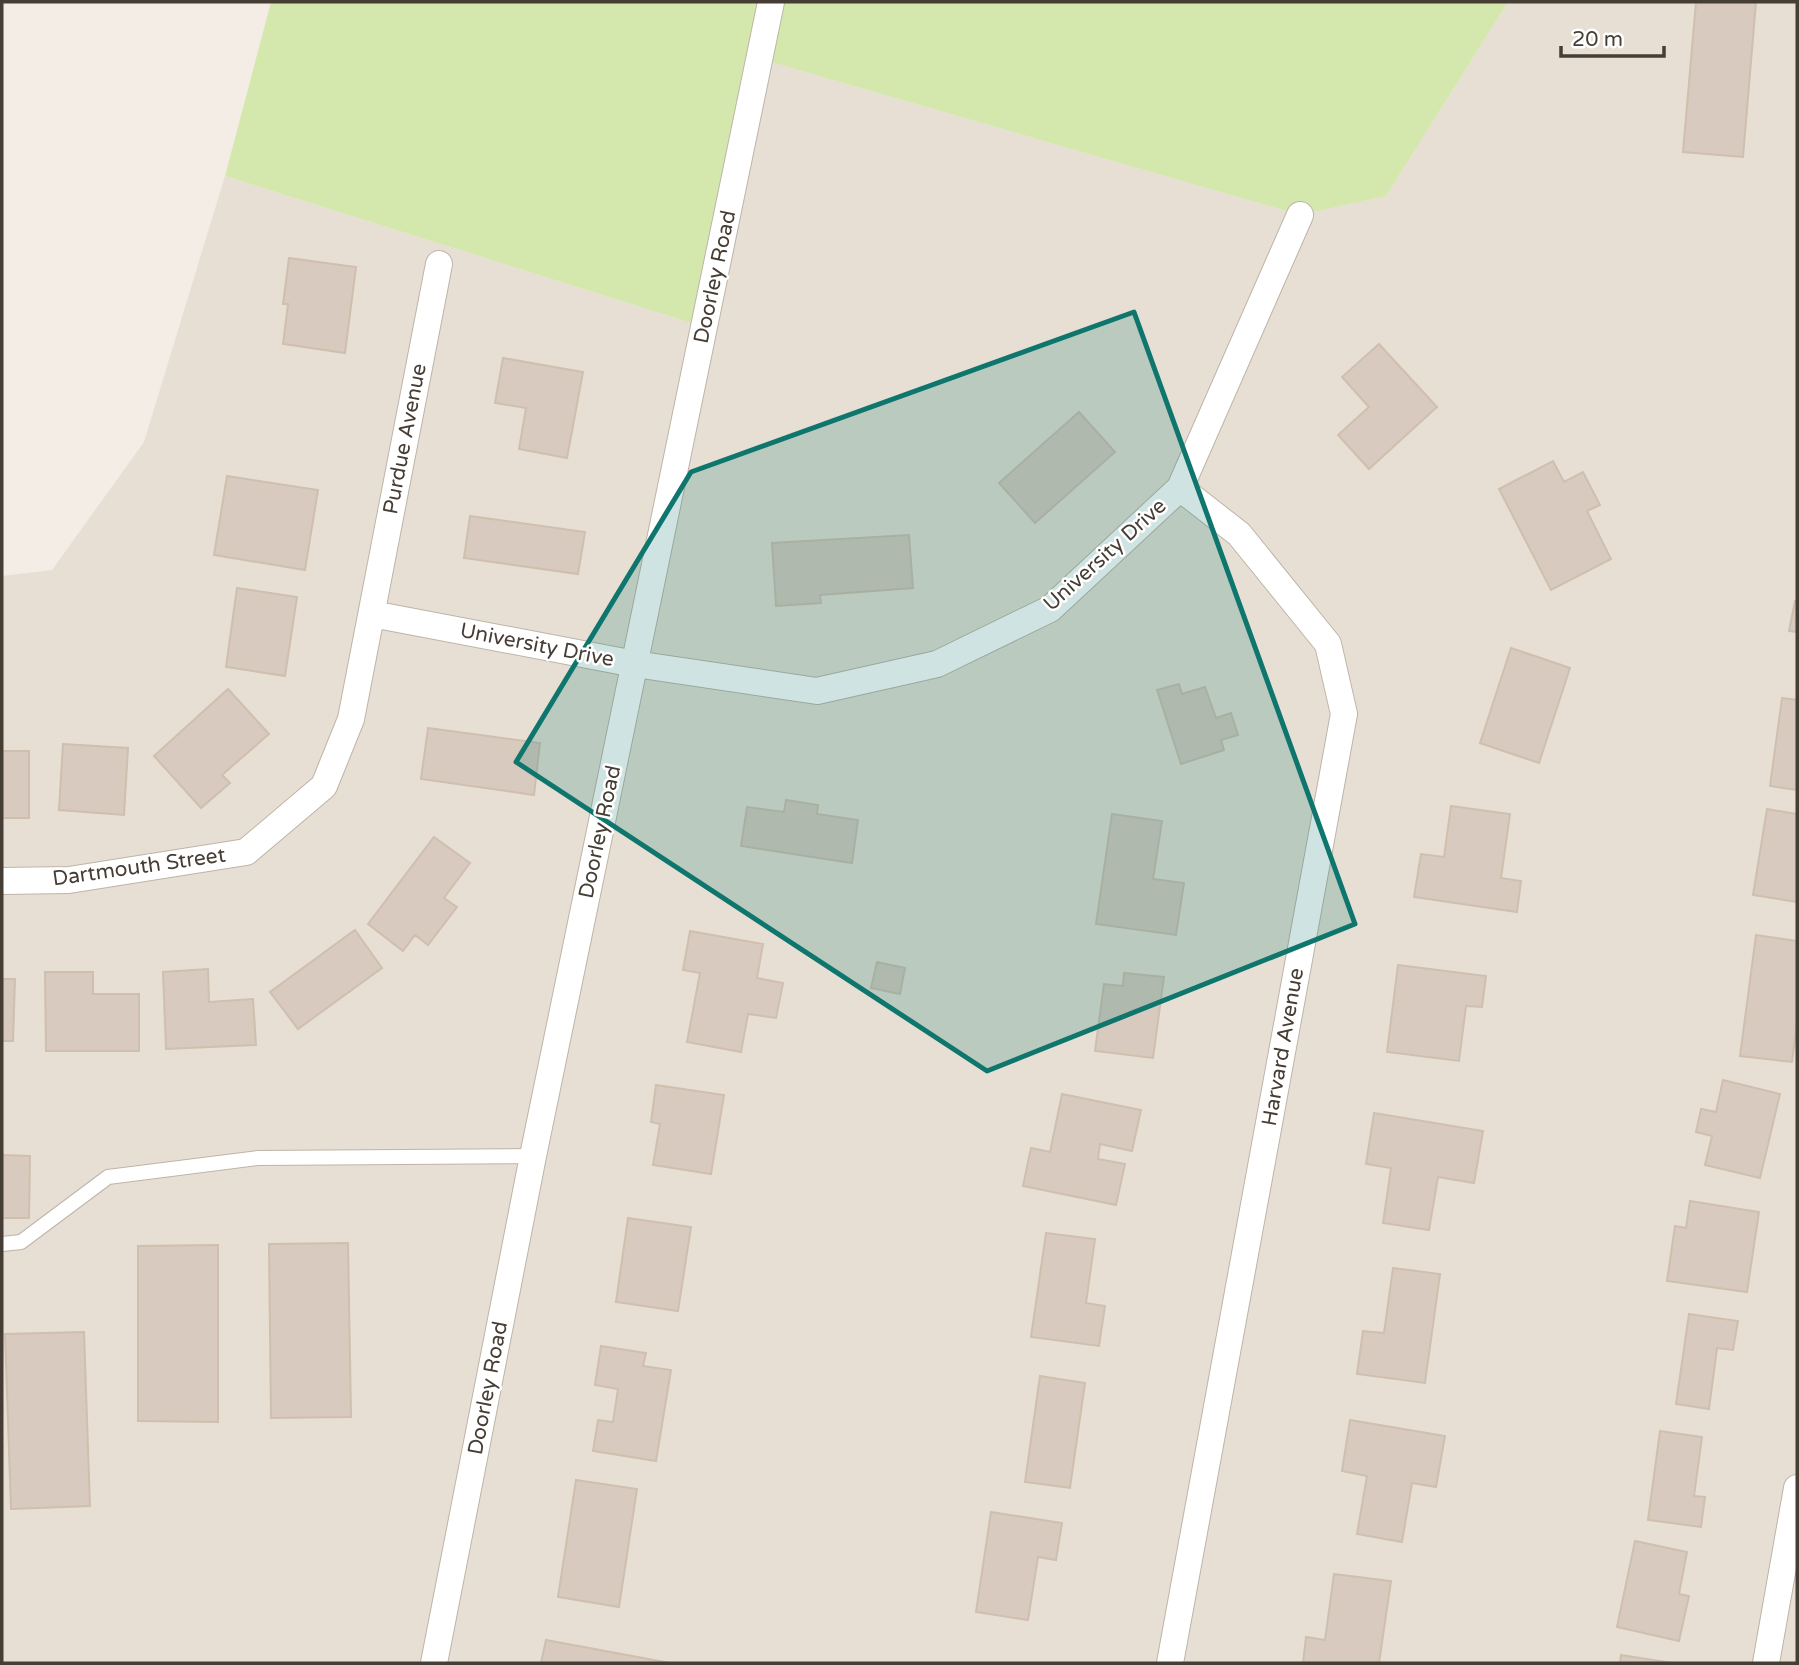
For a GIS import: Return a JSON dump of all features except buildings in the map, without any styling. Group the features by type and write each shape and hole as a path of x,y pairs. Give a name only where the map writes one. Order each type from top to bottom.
{"street":[{"name":"Doorley Road","path":"435,1663 533,1156 771,2"},
{"name":"University Drive","path":"372,614 635,664 817,691 937,664 1050,608 1180,488 1300,215"},
{"name":"Purdue Avenue","path":"372,614 439,264"},
{"name":"Harvard Avenue","path":"1170,1663 1344,714 1328,644 1239,534 1180,488"},
{"name":"Dartmouth Street","path":"2,881 69,880 246,852 324,786 351,719 372,614"},
{"path":"1766,1663 1797,1488"}],"lane":[{"path":"2,1244 21,1242 108,1177 258,1158 533,1156"}],"highlighted area":[{"path":"1134,312 1355,924 987,1071 516,762 691,472"}],"shaded area":[{"path":"1508,2 1797,2 1797,1663 2,1663 2,576 52,570 144,442 225,176 704,327 760,59 1300,215 1386,196"}],"green space":[{"path":"271,2 1508,2 1386,196 1300,215 760,59 704,327 225,176"}]}
